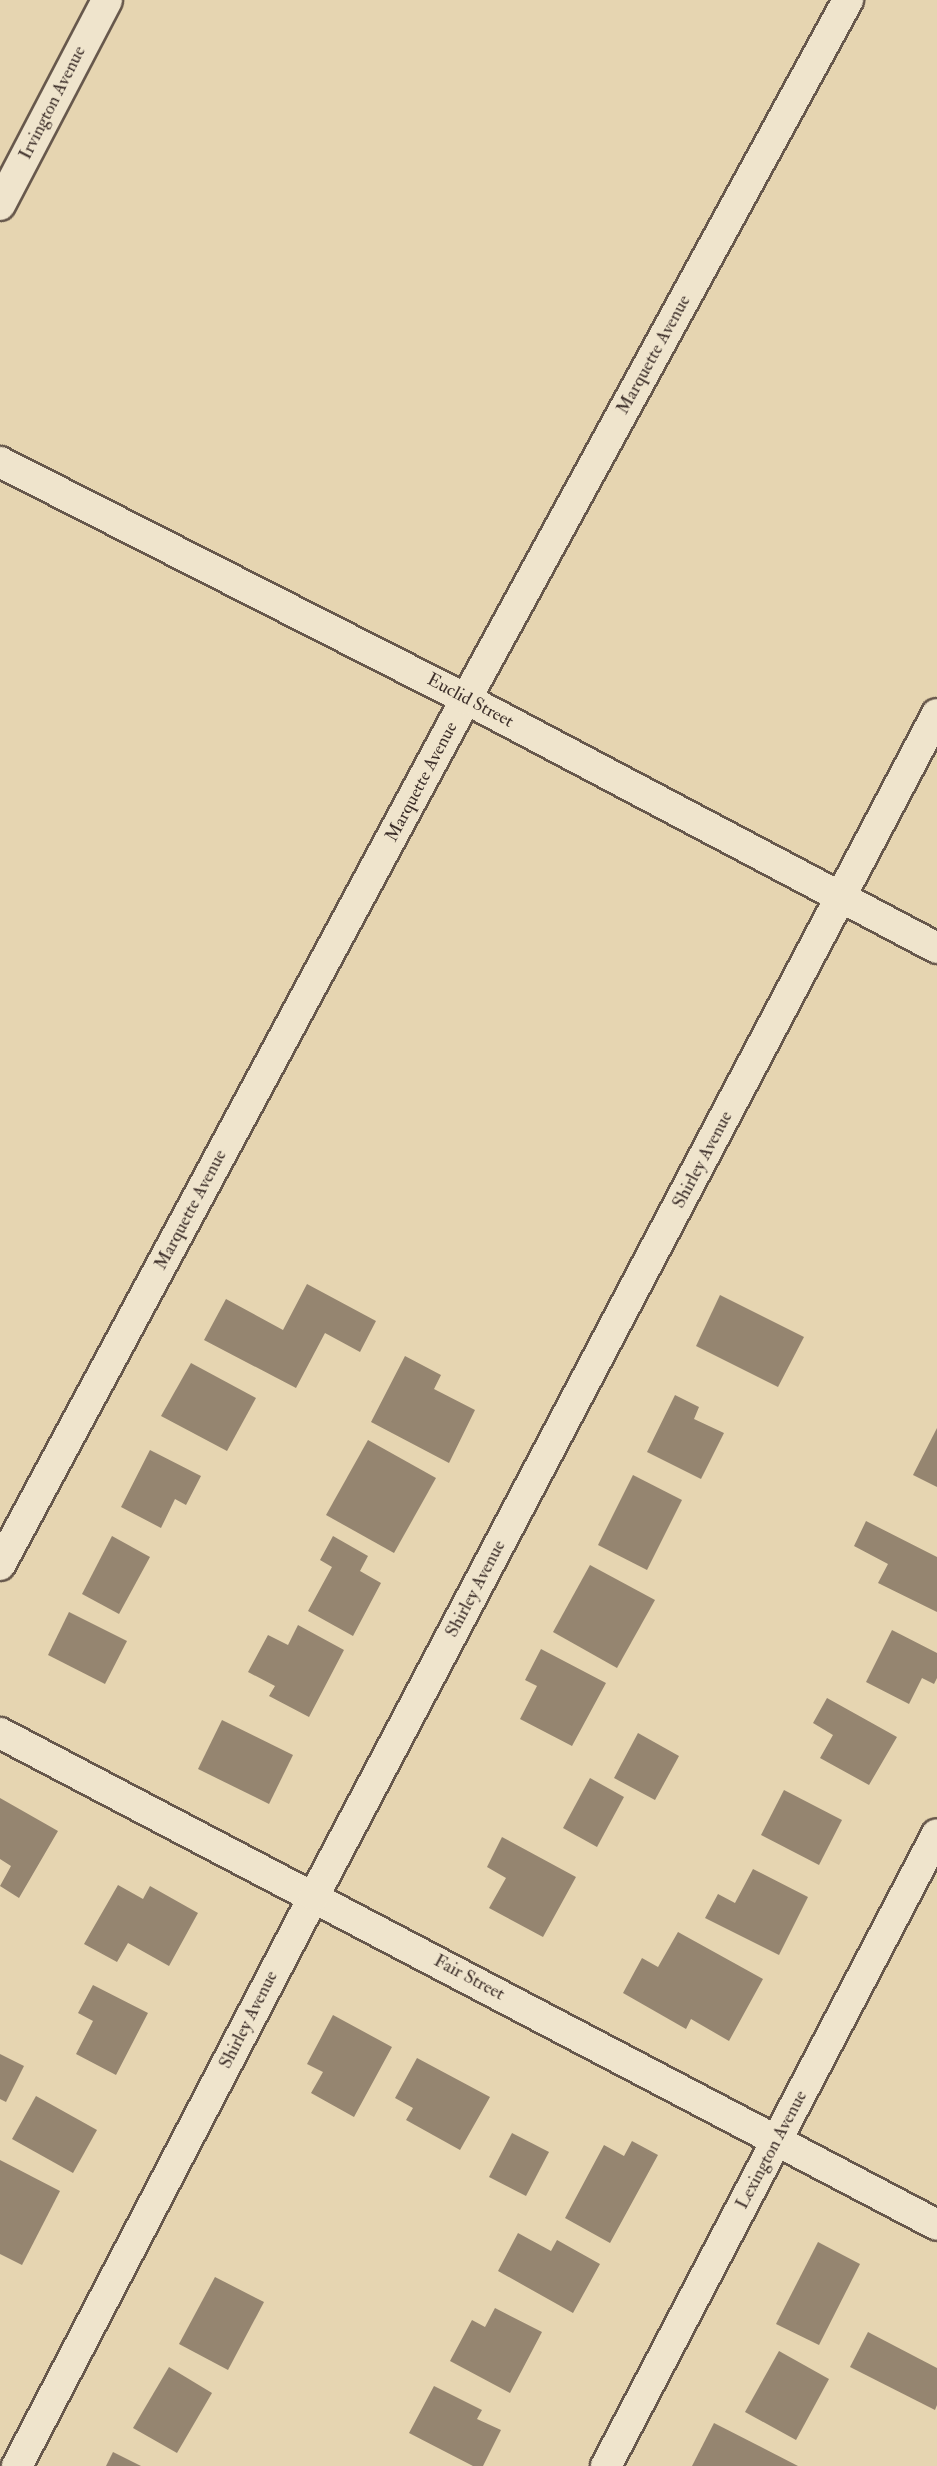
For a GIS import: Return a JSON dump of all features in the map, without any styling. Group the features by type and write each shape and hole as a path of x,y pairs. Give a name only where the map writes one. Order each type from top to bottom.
{"street":[{"name":"Irvington Avenue","path":"0,206 107,0"},
{"name":"Marquette Avenue","path":"0,1565 466,699 848,0"},
{"name":"Euclid Street","path":"0,462 466,699 937,948"},
{"name":"Shirley Avenue","path":"17,2466 314,1896 937,714"},
{"name":"Fair Street","path":"0,1733 937,2225"},
{"name":"Lexington Avenue","path":"606,2466 937,1834"}],"building":[{"path":"307,1284 376,1321 360,1352 325,1333 296,1388 204,1340 226,1299 283,1330"},
{"path":"720,1295 804,1337 778,1387 696,1346"},
{"path":"405,1356 441,1375 434,1389 475,1410 449,1463 371,1422"},
{"path":"191,1363 256,1398 227,1451 161,1416"},
{"path":"675,1395 699,1407 694,1419 724,1433 701,1479 647,1452"},
{"path":"937,1428 937,1487 913,1475"},
{"path":"368,1440 436,1478 394,1553 326,1515"},
{"path":"150,1450 201,1476 186,1505 175,1499 161,1528 121,1507"},
{"path":"633,1475 682,1500 647,1570 598,1545"},
{"path":"866,1521 937,1557 937,1612 878,1583 888,1564 854,1546"},
{"path":"112,1536 150,1557 119,1614 82,1594"},
{"path":"333,1536 368,1556 360,1571 381,1583 353,1636 308,1611 332,1567 320,1560"},
{"path":"590,1565 655,1600 617,1668 553,1632"},
{"path":"69,1612 127,1641 105,1684 48,1655"},
{"path":"298,1625 344,1650 309,1717 269,1696 275,1686 248,1672 268,1635 288,1645"},
{"path":"892,1630 937,1653 937,1678 934,1684 922,1678 909,1704 866,1682"},
{"path":"541,1649 606,1683 572,1746 520,1719 537,1686 525,1680"},
{"path":"827,1698 897,1737 869,1785 820,1758 833,1735 813,1723"},
{"path":"222,1720 293,1755 269,1804 198,1769"},
{"path":"638,1733 679,1756 655,1800 614,1778"},
{"path":"590,1778 624,1797 597,1847 563,1828"},
{"path":"784,1790 842,1820 819,1865 761,1835"},
{"path":"0,1798 58,1831 19,1898 0,1886 11,1866 0,1859"},
{"path":"502,1837 576,1877 543,1937 489,1908 506,1878 487,1867"},
{"path":"753,1869 808,1897 779,1955 705,1918 718,1894 735,1903"},
{"path":"118,1885 143,1899 150,1886 198,1913 169,1966 128,1943 117,1962 84,1944"},
{"path":"678,1932 763,1979 729,2041 691,2019 686,2029 623,1993 642,1958 658,1967"},
{"path":"93,1985 148,2013 116,2075 76,2054 93,2021 78,2013"},
{"path":"333,2015 392,2047 354,2117 311,2093 323,2072 307,2064"},
{"path":"0,2054 24,2066 6,2102 0,2099"},
{"path":"417,2058 490,2097 460,2150 406,2120 413,2108 395,2098"},
{"path":"36,2096 97,2130 73,2173 12,2139"},
{"path":"512,2133 549,2152 526,2196 489,2177"},
{"path":"632,2141 658,2155 610,2243 565,2218 604,2145 624,2156"},
{"path":"0,2160 60,2191 22,2265 0,2254"},
{"path":"518,2233 551,2251 557,2240 600,2264 573,2313 498,2271"},
{"path":"818,2242 860,2264 819,2345 776,2324"},
{"path":"215,2277 264,2302 228,2370 179,2344"},
{"path":"495,2308 542,2332 510,2393 450,2361 472,2320 485,2327"},
{"path":"868,2332 937,2368 935,2410 850,2367"},
{"path":"779,2351 829,2379 796,2440 745,2412"},
{"path":"169,2367 212,2393 177,2453 133,2428"},
{"path":"434,2386 482,2410 477,2419 501,2430 483,2466 473,2466 409,2433"},
{"path":"714,2423 798,2466 692,2466"},
{"path":"113,2452 141,2466 106,2466"}]}
